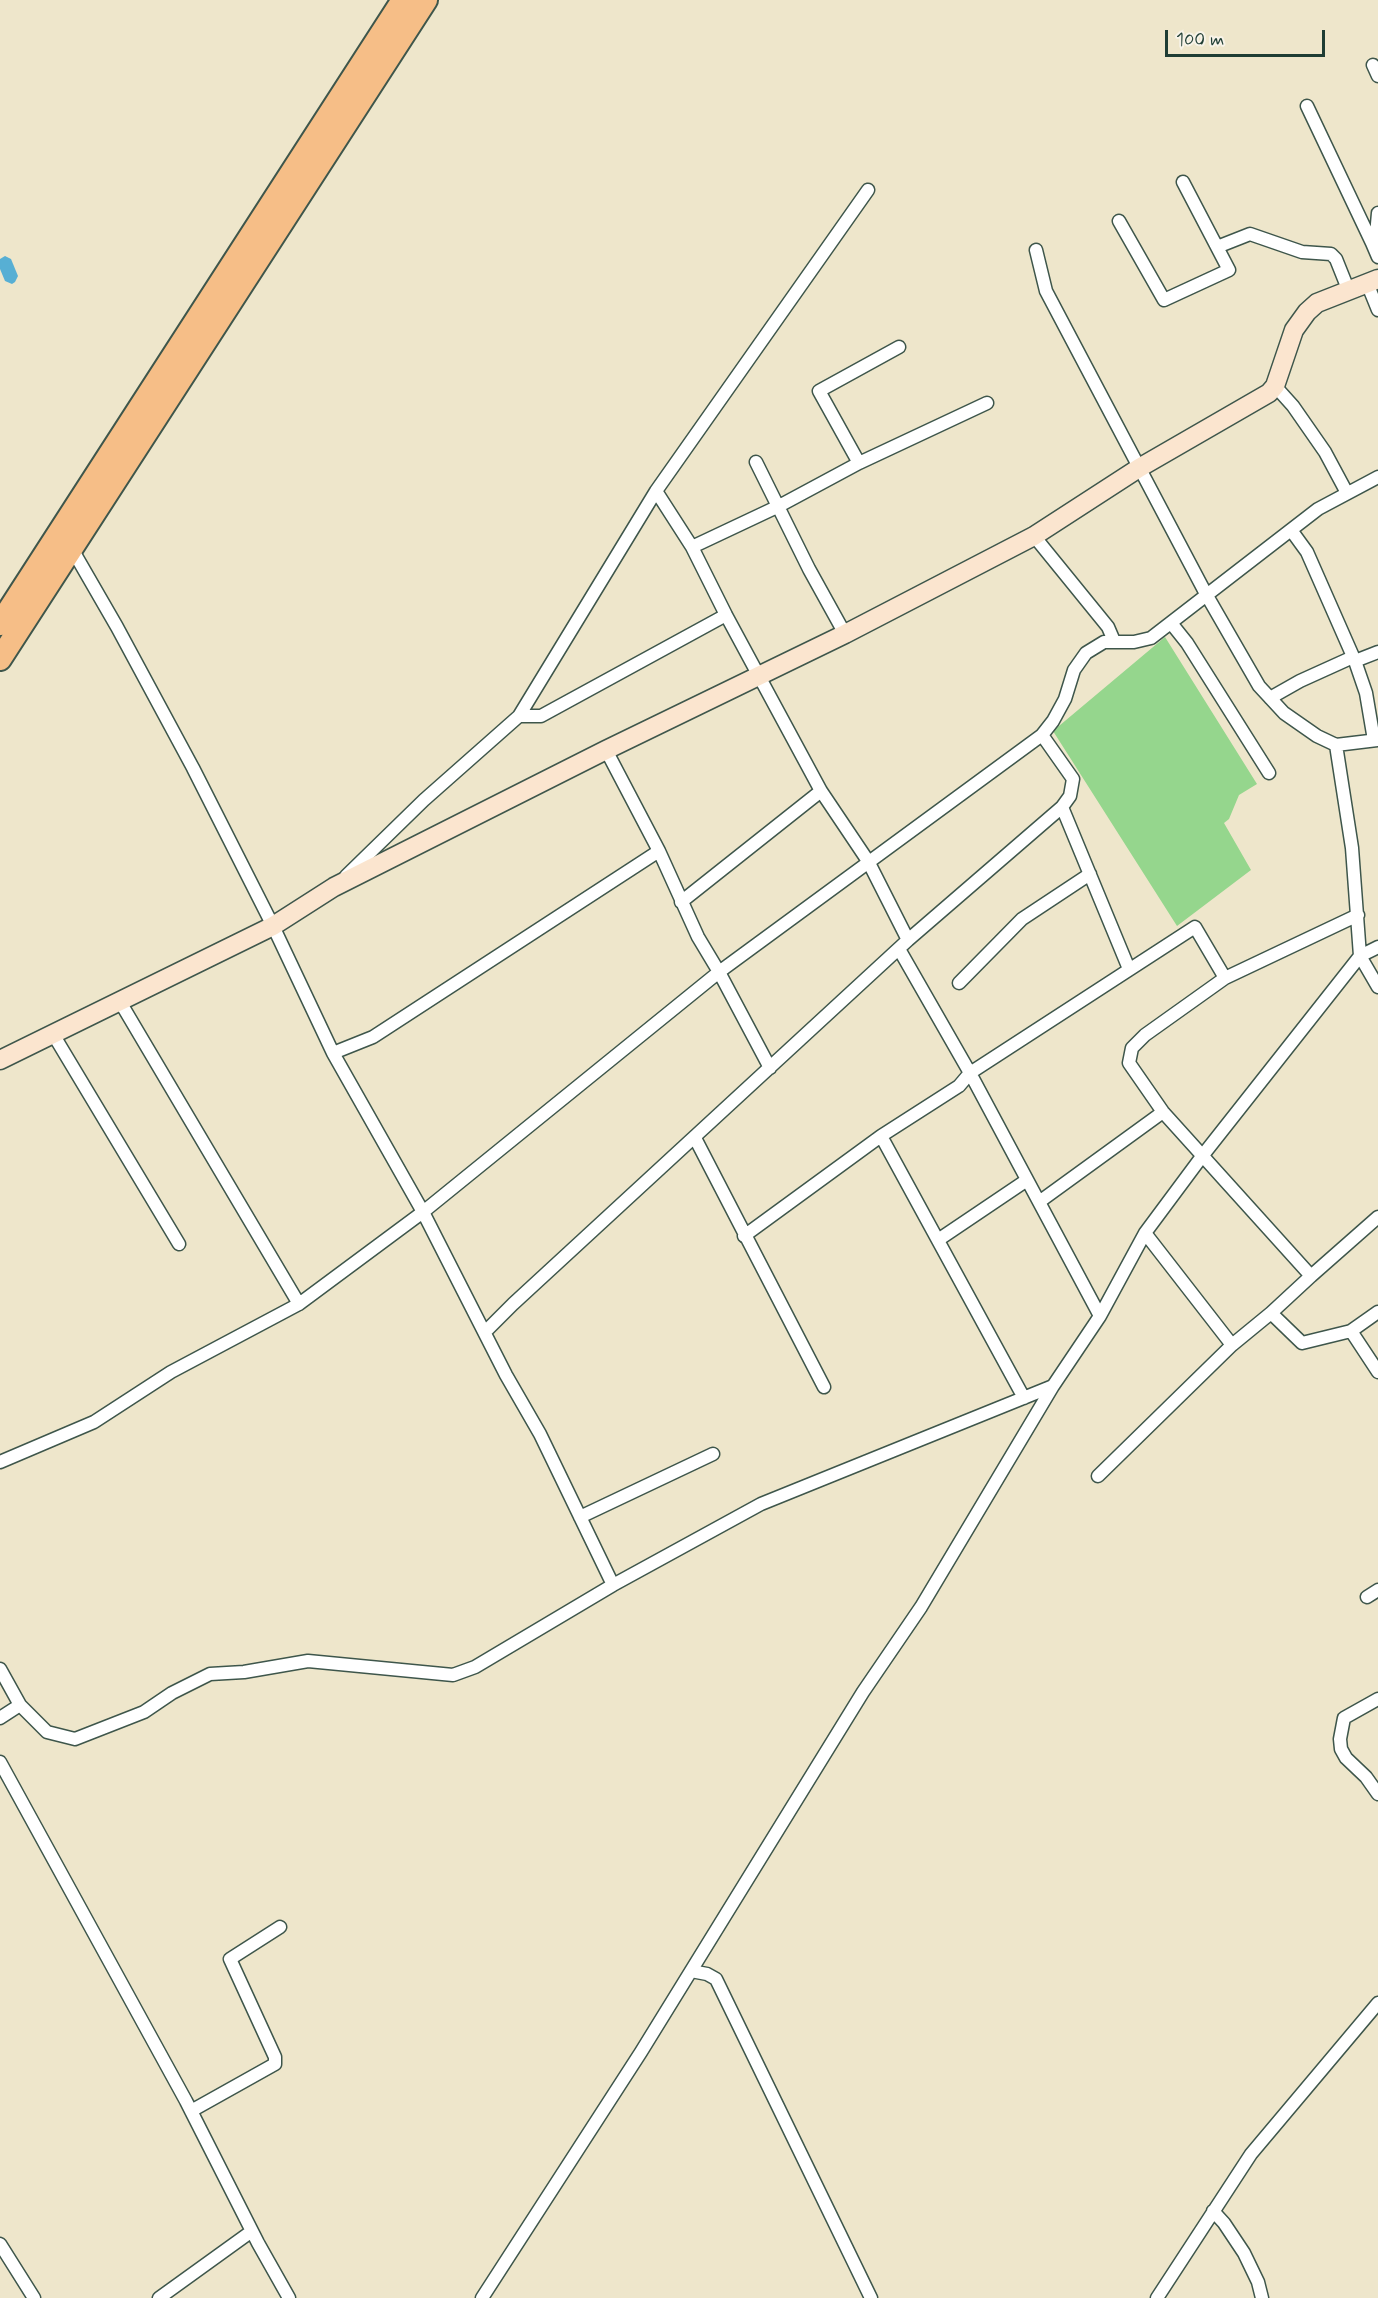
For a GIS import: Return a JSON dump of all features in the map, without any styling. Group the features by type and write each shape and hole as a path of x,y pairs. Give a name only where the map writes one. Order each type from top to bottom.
{"highway":[{"path":"0,624 403,0"},
{"path":"0,659 426,0"}],"street":[{"path":"1307,106 1378,257"},
{"path":"1119,221 1164,300 1228,270 1183,182"},
{"path":"334,887 424,801 519,716 656,490 868,190"},
{"path":"1372,243 1376,235 1378,213"},
{"path":"1217,247 1250,234 1302,252 1331,254 1336,259 1348,289"},
{"path":"1036,249 1046,291 1206,594 1259,686 1292,719 1317,736 1336,745 1376,740 1366,693 1354,659 1307,552 1291,530"},
{"path":"0,1060 273,926 334,887 606,750 845,634 1034,536 1139,468 1262,398 1275,386 1294,330 1317,303 1372,281 1378,310"},
{"path":"859,463 819,391 899,347"},
{"path":"1275,386 1293,405 1325,452 1347,493"},
{"path":"692,547 779,506 859,463 987,404"},
{"path":"756,462 809,569 845,634"},
{"path":"0,1462 94,1422 171,1372 299,1304 423,1212 719,972 1042,735 1053,722 1065,699 1074,670 1086,653 1104,642 1134,642 1151,638 1318,509 1378,477"},
{"path":"656,490 692,547 821,791 868,861 904,945 1100,1316"},
{"path":"1034,536 1108,627 1114,641"},
{"path":"72,549 193,768 273,926 333,1053 423,1212 506,1375 540,1434 613,1585"},
{"path":"519,716 541,716 726,615"},
{"path":"1171,623 1187,642 1269,773"},
{"path":"1270,698 1300,681 1354,659 1378,652"},
{"path":"485,1332 904,945 1062,807 1070,796 1073,779 1042,735"},
{"path":"1336,745 1352,848 1360,957 1378,987"},
{"path":"606,750 659,851 698,937 770,1068"},
{"path":"681,902 821,791"},
{"path":"1062,807 1129,969"},
{"path":"333,1053 374,1037 659,851"},
{"path":"958,983 1022,919 1090,874"},
{"path":"1311,1276 1163,1112 1129,1062 1132,1048 1145,1035 1225,978 1358,915"},
{"path":"744,1236 881,1136 959,1086 970,1073 1196,927 1225,978"},
{"path":"482,2298 691,1971 863,1692 921,1607 1053,1386 1100,1316 1145,1233 1203,1155 1360,957 1378,946"},
{"path":"119,1000 299,1304"},
{"path":"53,1034 179,1244"},
{"path":"1039,1202 1163,1112"},
{"path":"881,1136 1024,1398"},
{"path":"695,1138 824,1387"},
{"path":"938,1240 1027,1180"},
{"path":"1098,1476 1232,1345 1378,1217"},
{"path":"1145,1233 1232,1345"},
{"path":"1271,1313 1302,1343 1351,1331 1378,1312"},
{"path":"1351,1331 1378,1372"},
{"path":"0,1669 20,1704 47,1732 75,1739 144,1712 210,1674 244,1672 308,1660 453,1675 475,1667 613,1585 761,1504 1053,1386"},
{"path":"580,1517 713,1454"},
{"path":"1367,1597 1378,1590"},
{"path":"1378,1699 1344,1718 1340,1739 1341,1749 1346,1758 1366,1777 1378,1794"},
{"path":"0,1718 20,1704"},
{"path":"0,1762 191,2111 289,2298"},
{"path":"191,2111 275,2064 275,2057 230,1959 280,1927"},
{"path":"691,1971 707,1974 716,1979 871,2298"},
{"path":"1157,2298 1251,2154 1378,2003"},
{"path":"1213,2211 1244,2253 1258,2282 1262,2298"},
{"path":"159,2298 252,2230"},
{"path":"0,2244 34,2298"}],"green space":[{"path":"1165,637 1257,784 1239,795 1229,819 1224,823 1251,870 1177,926 1053,731"}],"water":[{"path":"5,256 11,259 18,276 12,284 5,281 0,269 0,259"}]}
